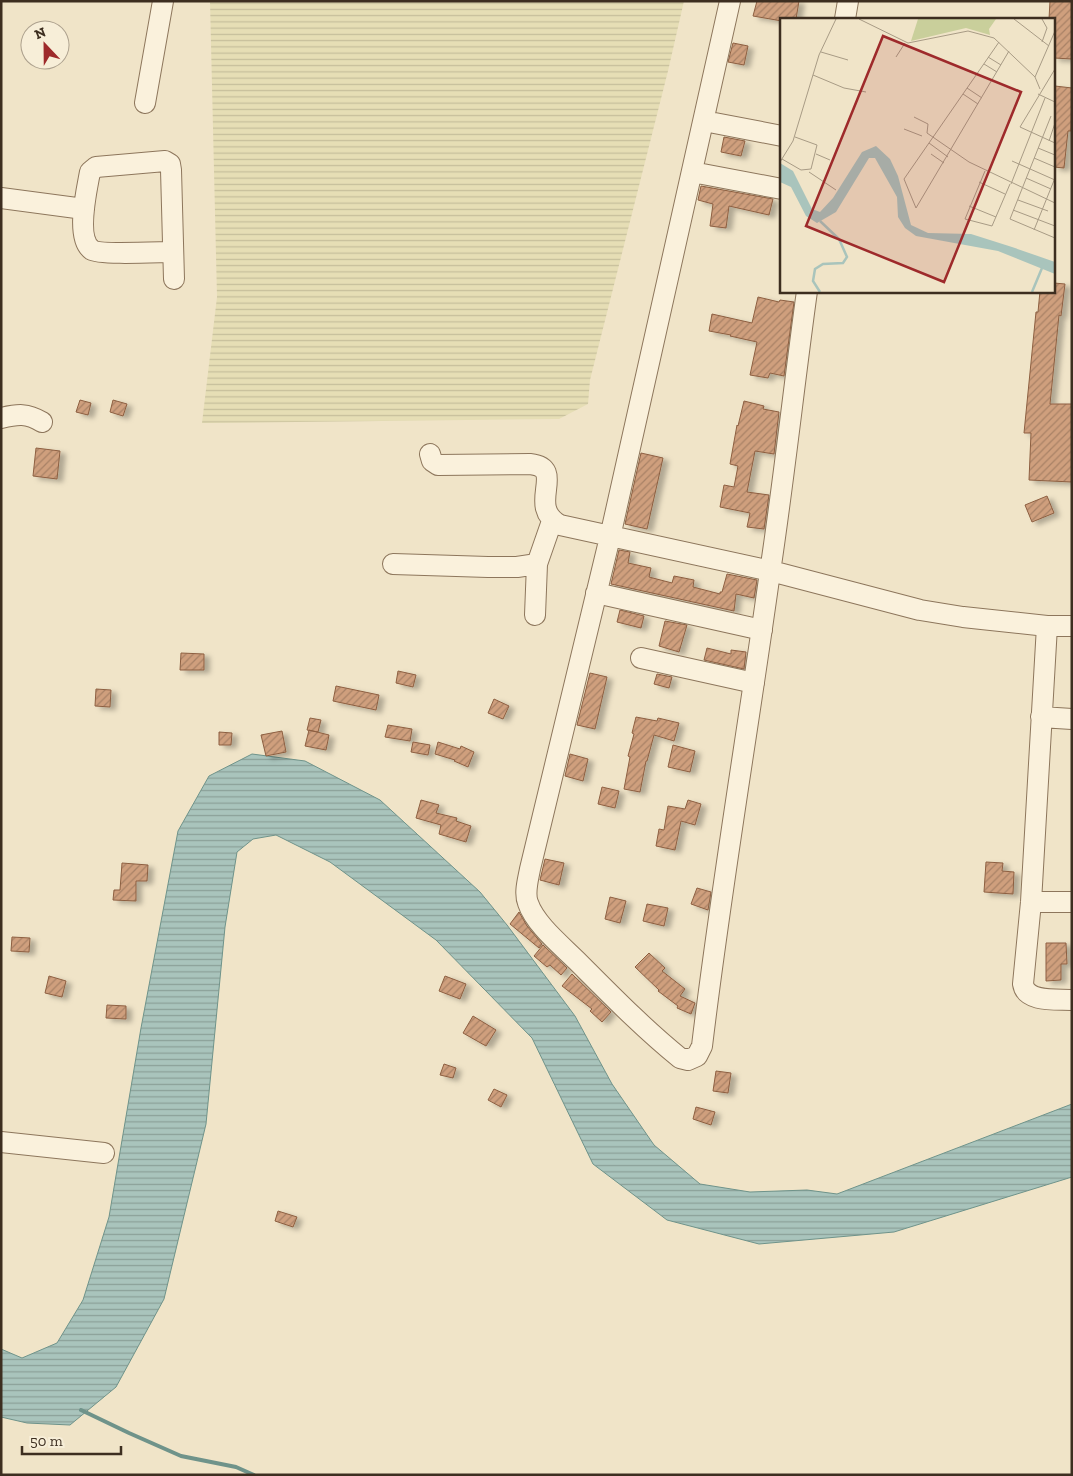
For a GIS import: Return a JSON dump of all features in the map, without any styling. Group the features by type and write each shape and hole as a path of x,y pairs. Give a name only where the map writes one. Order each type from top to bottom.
{"street":[{"path":"145,103 163,1"},
{"path":"730,1 610,537 530,869 526,895 527,902 538,921 622,1006 680,1058 688,1060 697,1056 702,1046 713,958 771,571 794,379 807,292"},
{"path":"845,18 848,1"},
{"path":"704,121 780,136"},
{"path":"173,252 123,253 95,251 89,246 84,235 84,209 92,169 96,167 167,161 170,164 174,279"},
{"path":"692,172 780,189"},
{"path":"1,198 84,209"},
{"path":"1,418 27,415 42,422"},
{"path":"430,454 432,461 438,465 530,464 542,466 548,478 545,496 546,509 552,521 560,525 771,571 920,610 963,617 1047,626 1072,626"},
{"path":"535,615 537,564 552,521"},
{"path":"393,564 497,567 537,564"},
{"path":"596,593 762,630"},
{"path":"1047,626 1031,902 1023,984 1024,990 1040,998 1072,1000"},
{"path":"641,658 754,683"},
{"path":"1041,717 1072,719"},
{"path":"1031,902 1072,902"},
{"path":"1,1142 104,1153"}],"shaded area":[{"path":"210,1 684,1 590,380 588,404 559,419 202,423 217,297"}],"water":[{"path":"252,754 305,761 380,800 480,892 575,1016 612,1084 654,1145 700,1184 750,1192 807,1190 837,1194 1072,1104 1072,1177 894,1232 759,1244 667,1220 593,1164 532,1038 436,940 330,862 276,835 253,839 237,852 225,927 206,1124 164,1299 116,1387 70,1425 27,1423 1,1417 1,1349 22,1358 57,1343 83,1300 109,1217 141,1028 178,831 209,776"}],"building":[{"path":"757,1 799,1 796,18 780,18 780,21 753,16"},
{"path":"1050,1 1072,1 1072,59 1056,58 1056,18 1049,18"},
{"path":"733,43 748,46 744,65 728,62"},
{"path":"1056,86 1072,88 1071,131 1068,131 1064,168 1056,167"},
{"path":"724,137 745,141 741,156 721,152"},
{"path":"701,186 773,199 769,215 729,206 726,228 710,226 713,204 698,200"},
{"path":"1056,283 1065,284 1061,316 1059,315 1050,404 1072,404 1072,482 1029,480 1031,433 1024,433 1036,312 1038,312 1040,292 1056,292"},
{"path":"758,297 779,302 780,300 794,302 784,376 770,373 768,378 750,375 757,342 709,331 712,314 752,323"},
{"path":"80,400 91,403 88,415 76,412"},
{"path":"113,400 127,404 123,416 110,412"},
{"path":"744,401 764,406 763,409 779,412 774,454 755,451 747,492 769,495 764,529 747,527 750,513 720,507 724,485 734,487 738,466 730,464 737,425"},
{"path":"36,448 60,451 57,479 33,476"},
{"path":"641,453 663,458 647,529 625,524"},
{"path":"1047,496 1054,513 1032,522 1025,505"},
{"path":"619,550 630,552 628,563 651,568 649,577 672,583 674,576 694,580 693,587 720,594 727,574 757,580 754,598 736,594 734,611 611,584"},
{"path":"620,610 644,616 641,628 617,622"},
{"path":"665,621 687,625 679,652 659,646"},
{"path":"707,648 731,654 731,650 746,652 744,669 704,660"},
{"path":"181,653 204,654 204,670 180,670"},
{"path":"398,671 416,675 413,687 396,683"},
{"path":"590,673 607,677 595,729 577,725"},
{"path":"657,674 672,677 669,688 654,684"},
{"path":"336,686 379,695 376,710 333,701"},
{"path":"96,689 111,690 110,707 95,706"},
{"path":"494,699 509,706 503,719 488,713"},
{"path":"636,717 657,721 658,718 679,723 674,741 654,735 646,761 640,792 624,789"},
{"path":"310,718 321,720 318,732 307,730"},
{"path":"388,725 412,729 410,741 385,737"},
{"path":"309,730 329,735 326,750 305,746"},
{"path":"282,731 286,752 266,756 261,735"},
{"path":"219,732 232,733 231,745 219,745"},
{"path":"413,742 430,745 428,755 411,752"},
{"path":"438,742 460,749 461,746 474,752 468,767 455,760 435,754"},
{"path":"673,745 695,751 690,772 668,767"},
{"path":"570,754 588,759 583,781 565,776"},
{"path":"602,787 619,791 615,808 598,804"},
{"path":"421,800 439,805 436,813 457,818 456,821 471,826 466,842 439,834 441,825 416,818"},
{"path":"688,800 701,804 695,825 681,821 675,850 656,846 659,829 664,830 668,806 685,809"},
{"path":"545,859 564,863 559,885 540,880"},
{"path":"986,862 1003,863 1002,871 1014,872 1013,894 984,892"},
{"path":"122,863 148,865 147,881 136,881 136,901 113,900 114,890 120,890"},
{"path":"697,888 711,892 708,910 691,904"},
{"path":"610,897 626,901 620,923 605,919"},
{"path":"647,904 668,908 664,926 643,921"},
{"path":"519,912 527,926 542,944 539,948 510,924"},
{"path":"12,937 30,938 29,952 11,951"},
{"path":"1046,943 1066,943 1067,964 1061,964 1061,980 1046,981"},
{"path":"543,945 567,968 561,975 550,965 547,967 534,956"},
{"path":"649,953 665,968 662,971 685,989 680,996 695,1003 691,1014 677,1008 678,1006 658,991 635,967"},
{"path":"572,974 611,1012 602,1022 590,1011 592,1009 562,986"},
{"path":"49,976 66,981 62,997 45,993"},
{"path":"445,976 466,984 460,999 439,991"},
{"path":"107,1005 126,1006 126,1019 106,1018"},
{"path":"473,1016 496,1030 486,1046 463,1033"},
{"path":"444,1064 456,1068 453,1078 440,1075"},
{"path":"716,1071 731,1073 728,1093 713,1091"},
{"path":"494,1089 507,1095 501,1107 488,1100"},
{"path":"696,1107 715,1112 711,1125 693,1119"},
{"path":"278,1211 297,1217 293,1227 275,1221"}],"waterway":[{"path":"81,1410 181,1456 236,1467 254,1475"}]}
